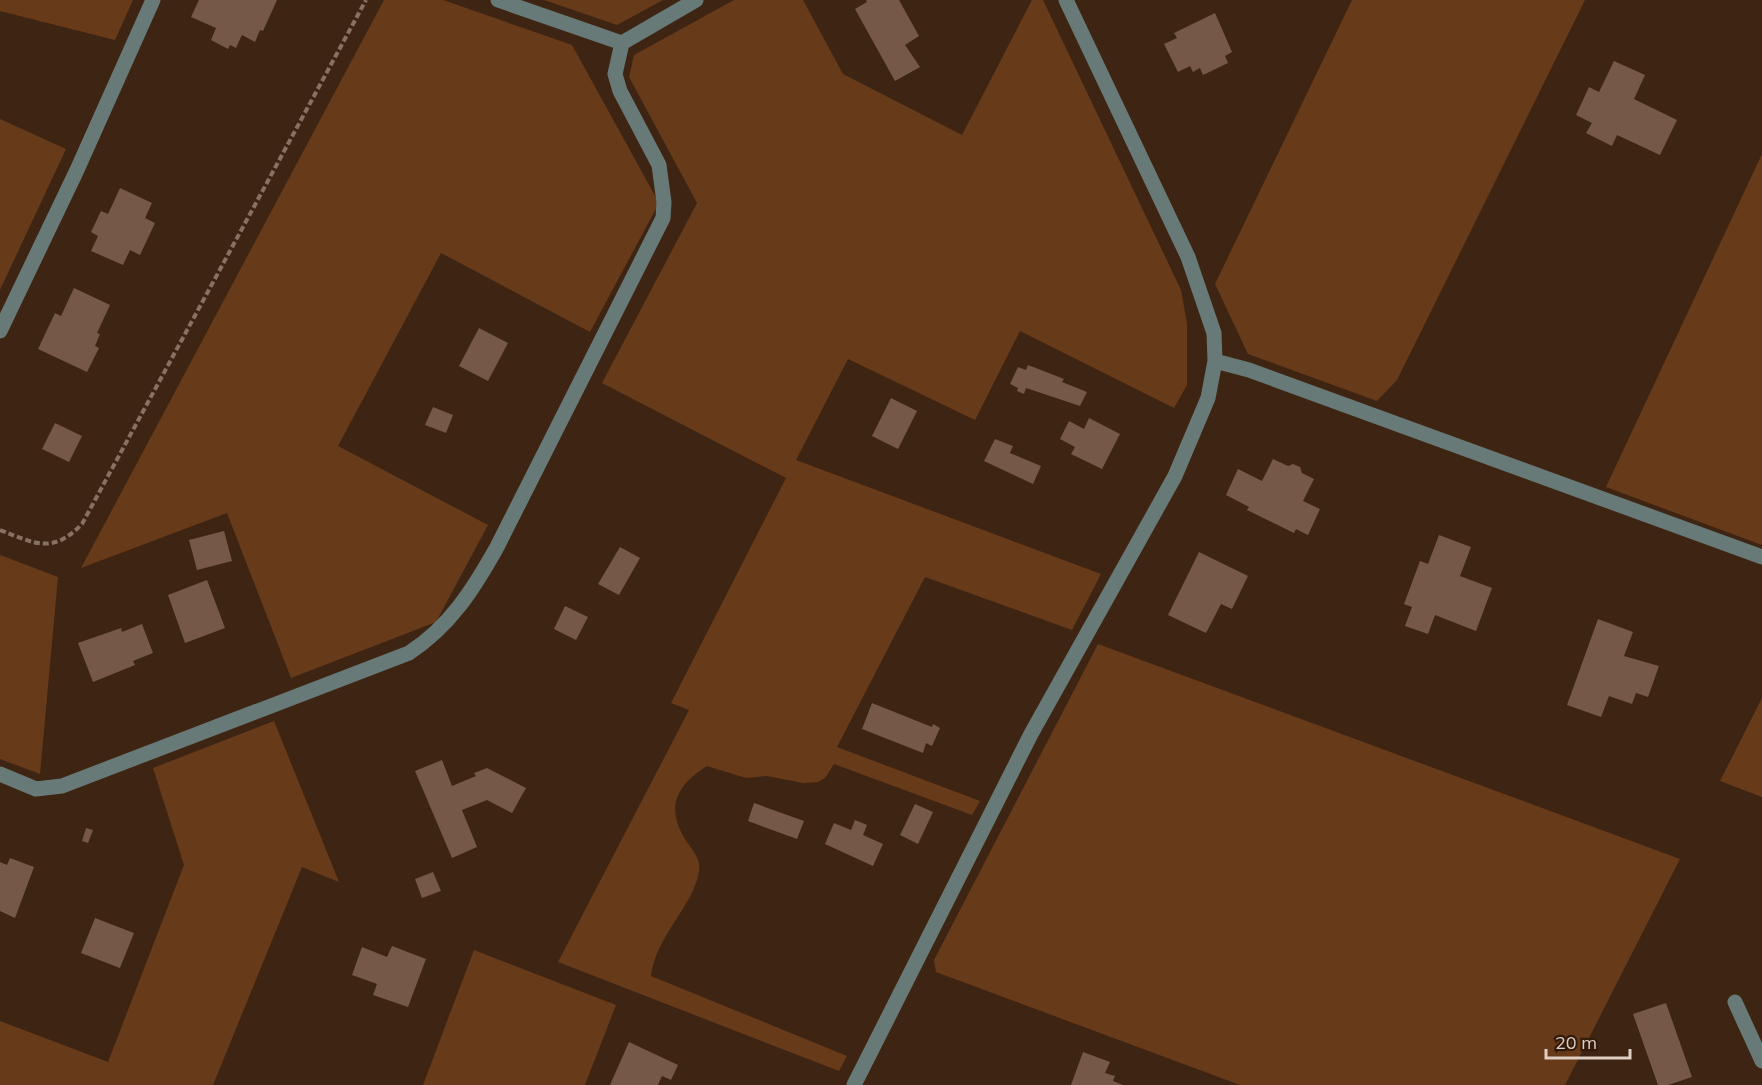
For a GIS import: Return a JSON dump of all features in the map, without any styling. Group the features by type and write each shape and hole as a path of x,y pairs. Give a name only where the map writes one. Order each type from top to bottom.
{"street":[{"path":"0,331 77,170 153,0"},
{"path":"498,0 622,43"},
{"path":"0,774 36,789 62,786 409,653 431,638 452,617 474,588 497,547 663,218 664,202 659,165 620,91 615,74 622,43 696,0"},
{"path":"854,1085 1031,735 1175,476 1208,398 1215,361 1214,333 1188,257 1066,0"},
{"path":"1215,361 1249,370 1762,557"},
{"path":"1735,1002 1762,1061"}],"path":[{"path":"0,530 41,545 58,542 82,524 366,0"}],"shaded area":[{"path":"0,0 133,0 115,40 0,11"},
{"path":"384,0 443,0 572,45 659,203 590,332 441,253 338,446 488,525 436,622 291,678 227,513 81,568"},
{"path":"544,0 663,0 617,25"},
{"path":"734,0 803,0 843,74 962,135 1032,0 1043,0 1181,290 1187,323 1187,385 1174,408 1020,331 975,420 848,359 796,460 1101,574 1072,630 925,577 837,747 980,801 972,815 834,764 825,778 818,782 803,783 767,776 746,778 707,766 687,782 681,790 675,809 676,819 698,859 699,871 690,896 660,947 651,976 847,1056 839,1071 558,962 689,710 671,703 786,478 602,383 697,203 629,77 634,55"},
{"path":"1352,0 1585,0 1397,380 1377,401 1248,354 1215,284"},
{"path":"0,119 66,149 0,290"},
{"path":"1762,154 1762,545 1606,487"},
{"path":"0,555 58,577 40,774 0,759"},
{"path":"1098,644 1680,859 1565,1085 1240,1085 936,972 934,960"},
{"path":"1762,698 1762,797 1720,781"},
{"path":"274,721 339,882 302,867 213,1085 0,1085 0,1021 108,1062 184,865 153,768"},
{"path":"474,950 616,1005 585,1085 423,1085"}],"building":[{"path":"199,0 277,0 263,31 260,30 255,42 242,35 236,48 230,45 228,49 211,40 216,28 191,17"},
{"path":"866,0 899,0 919,36 905,45 920,67 895,81 855,9 867,2"},
{"path":"1215,13 1232,52 1225,56 1228,63 1203,75 1200,68 1193,72 1190,66 1178,72 1164,44 1177,38 1174,33"},
{"path":"1614,61 1645,75 1634,99 1677,120 1660,155 1617,135 1612,146 1586,133 1592,123 1576,115 1589,87 1599,92"},
{"path":"120,188 152,203 145,218 155,223 140,255 130,250 123,265 91,251 98,236 91,232 101,211 108,214"},
{"path":"74,288 110,305 97,333 100,334 95,346 99,348 87,372 38,349 55,313 61,316"},
{"path":"479,328 508,343 488,381 459,366"},
{"path":"1028,365 1064,379 1062,382 1087,392 1080,406 1026,388 1024,394 1017,391 1018,388 1010,384 1018,367 1026,370"},
{"path":"891,398 917,411 898,449 872,436"},
{"path":"433,407 453,415 446,433 425,425"},
{"path":"1089,418 1120,434 1102,469 1071,454 1075,447 1060,439 1069,421 1084,429"},
{"path":"55,423 82,436 69,462 42,449"},
{"path":"995,439 1013,446 1010,453 1041,466 1033,484 984,461"},
{"path":"1273,459 1288,466 1293,464 1300,467 1302,473 1314,479 1303,501 1320,509 1308,535 1296,529 1294,533 1247,510 1249,507 1226,495 1238,469 1262,481"},
{"path":"224,531 232,561 197,570 189,540"},
{"path":"1439,535 1471,547 1460,576 1492,588 1476,631 1435,615 1428,634 1405,626 1412,607 1404,604 1420,561 1428,564"},
{"path":"620,547 640,558 619,595 598,584"},
{"path":"1199,552 1248,576 1232,609 1221,604 1206,633 1168,615"},
{"path":"207,580 225,628 185,643 168,595"},
{"path":"565,606 588,617 576,640 554,629"},
{"path":"1598,619 1633,632 1624,656 1659,666 1648,697 1636,693 1632,704 1609,696 1601,717 1567,705"},
{"path":"142,624 153,653 133,661 135,665 93,682 78,643 121,628 122,632"},
{"path":"872,703 932,727 933,724 940,728 932,746 926,743 923,753 862,729"},
{"path":"442,760 452,786 476,776 474,773 487,768 526,788 512,813 487,800 462,810 477,847 452,858 415,771"},
{"path":"754,803 804,821 797,839 748,821"},
{"path":"915,804 933,812 918,844 900,835"},
{"path":"855,820 867,825 863,835 883,844 873,866 825,844 834,823 851,830"},
{"path":"86,828 93,830 88,843 82,841"},
{"path":"10,858 34,867 15,918 0,911 0,862 7,865"},
{"path":"433,872 441,891 422,898 415,879"},
{"path":"95,918 134,933 120,968 81,953"},
{"path":"392,946 426,959 408,1007 373,995 377,984 352,975 362,947 387,957"},
{"path":"1666,1003 1692,1077 1668,1085 1658,1085 1633,1014"},
{"path":"629,1042 678,1065 671,1080 662,1076 658,1085 610,1085"},
{"path":"1083,1052 1110,1062 1105,1073 1115,1076 1113,1081 1123,1085 1071,1085"}]}
